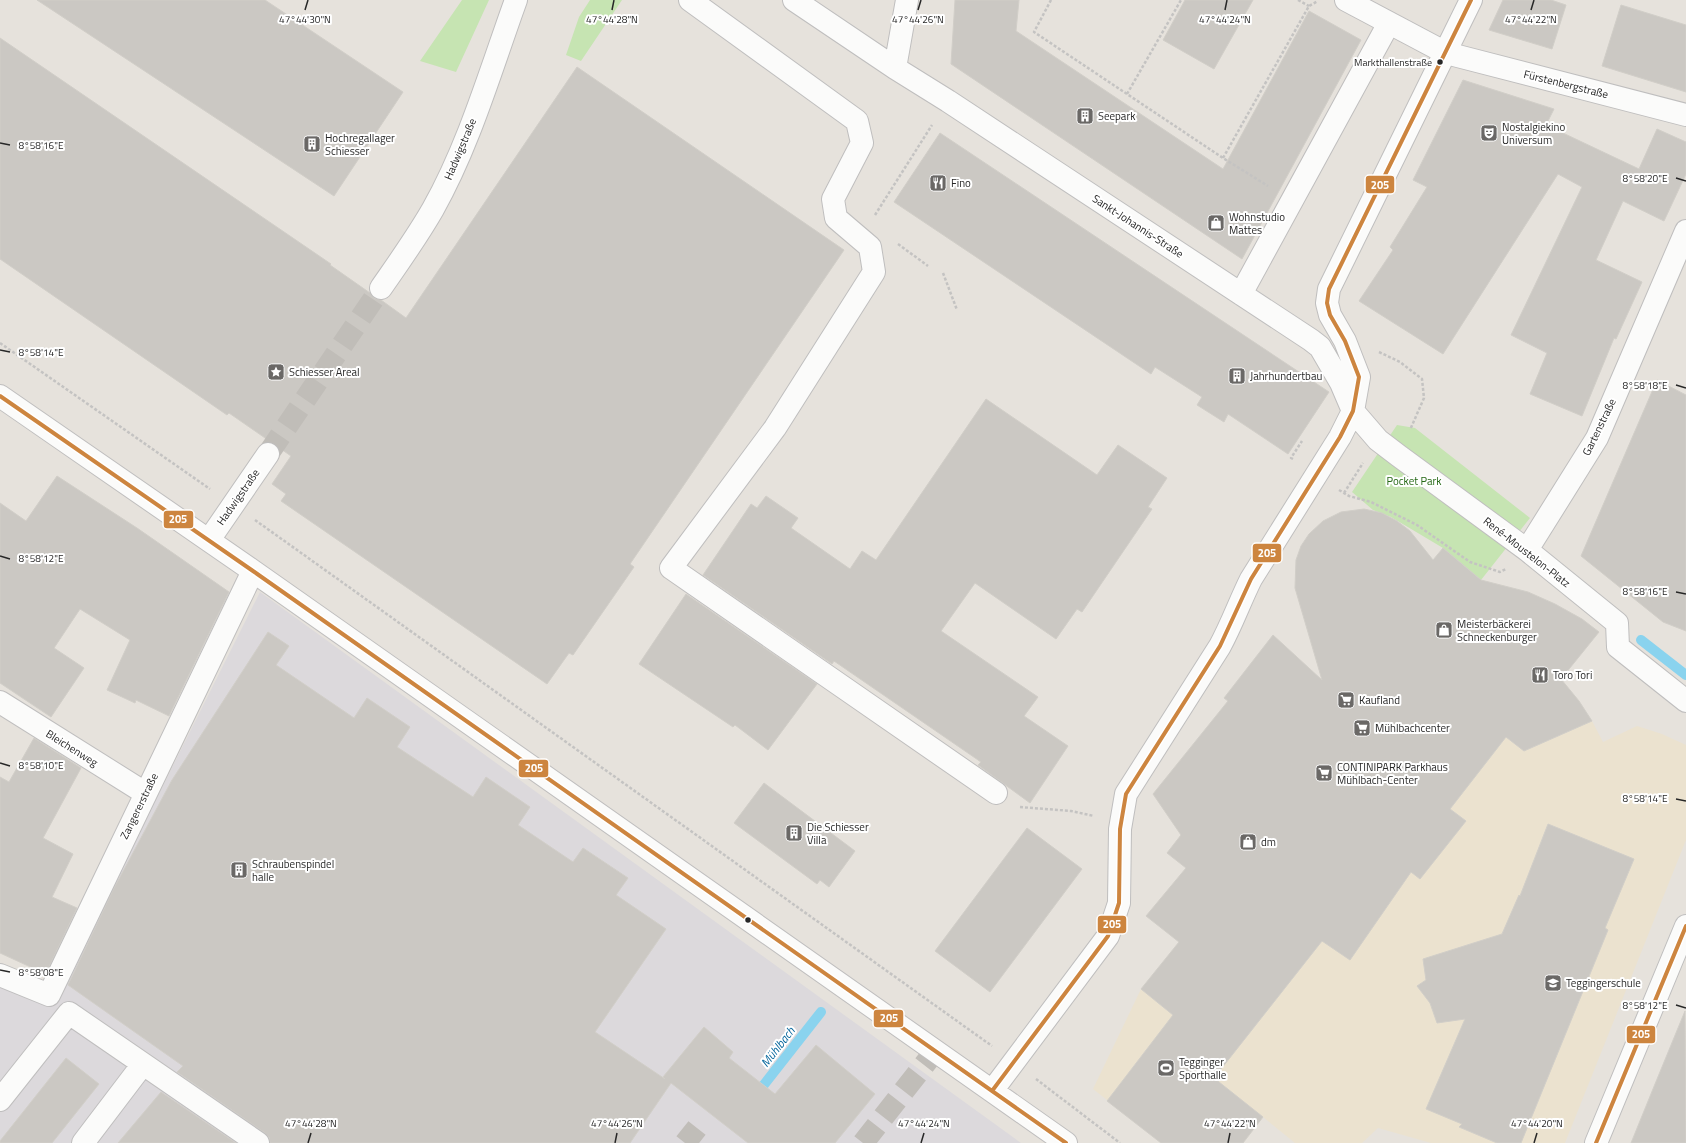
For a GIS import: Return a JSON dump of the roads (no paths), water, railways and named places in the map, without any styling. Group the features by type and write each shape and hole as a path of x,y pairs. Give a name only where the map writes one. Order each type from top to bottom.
{"street":[{"name":"Hadwigstraße","path":"381,288 415,239 433,208 450,173 475,114 516,0"},
{"path":"690,0 857,121 862,143 833,199 836,218 870,247 874,272 776,428 671,568 996,793"},
{"name":"Sankt-Johannis-Straße","path":"794,0 895,68 948,101 1311,340 1320,348 1341,383 1353,411"},
{"path":"895,68 906,0"},
{"name":"Fürstenbergstraße","path":"1346,0 1446,53 1686,115"},
{"path":"992,1091 1108,936 1120,903 1120,828 1126,794 1220,646 1231,626 1251,578 1340,437 1353,411 1359,377 1345,341 1330,315 1327,303 1329,289 1471,0"},
{"path":"1241,294 1388,23"},
{"name":"Gartenstraße","path":"1530,552 1597,438 1686,231"},
{"path":"0,396 209,540 1066,1143"},
{"name":"René-Moustelon-Platz","path":"1353,411 1378,440 1530,552 1617,623 1618,647 1686,701"},
{"name":"Hadwigstraße","path":"209,540 268,454"},
{"name":"Zangererstraße","path":"0,975 49,995 253,571"},
{"name":"Bleichenweg","path":"0,702 145,793"},
{"path":"1596,1143 1686,926"},
{"path":"0,1100 69,1013 258,1143"},
{"path":"83,1143 143,1064"}],"waterway":[{"path":"1641,640 1686,675"},
{"name":"Mühlbach","path":"755,1096 821,1012"}],"tunnel":[{"path":"268,454 381,288"},
{"path":"863,1143 935,1051"},
{"path":"685,1143 697,1128"}],"place":[{"name":"Markthallenstraße","path":"1440,62"},
{"name":"Seepark","path":"1085,116"},
{"name":"Nostalgiekino Universum","path":"1489,133"},
{"name":"Hochregallager Schiesser","path":"312,144"},
{"name":"Fino","path":"938,183"},
{"name":"Wohnstudio Mattes","path":"1216,223"},
{"name":"Schiesser Areal","path":"276,372"},
{"name":"Jahrhundertbau","path":"1237,376"},
{"name":"Meisterbäckerei Schneckenburger","path":"1444,630"},
{"name":"Toro Tori","path":"1540,675"},
{"name":"Kaufland","path":"1346,700"},
{"name":"Mühlbachcenter","path":"1362,728"},
{"name":"CONTINIPARK Parkhaus Mühlbach-Center","path":"1324,773"},
{"name":"Die Schiesser Villa","path":"794,833"},
{"name":"dm","path":"1248,842"},
{"name":"Schraubenspindel halle","path":"239,870"},
{"name":"Teggingerschule","path":"1553,983"},
{"name":"Tegginger Sporthalle","path":"1166,1068"}],"park label":[{"name":"Pocket Park","path":"1414,481"}]}
